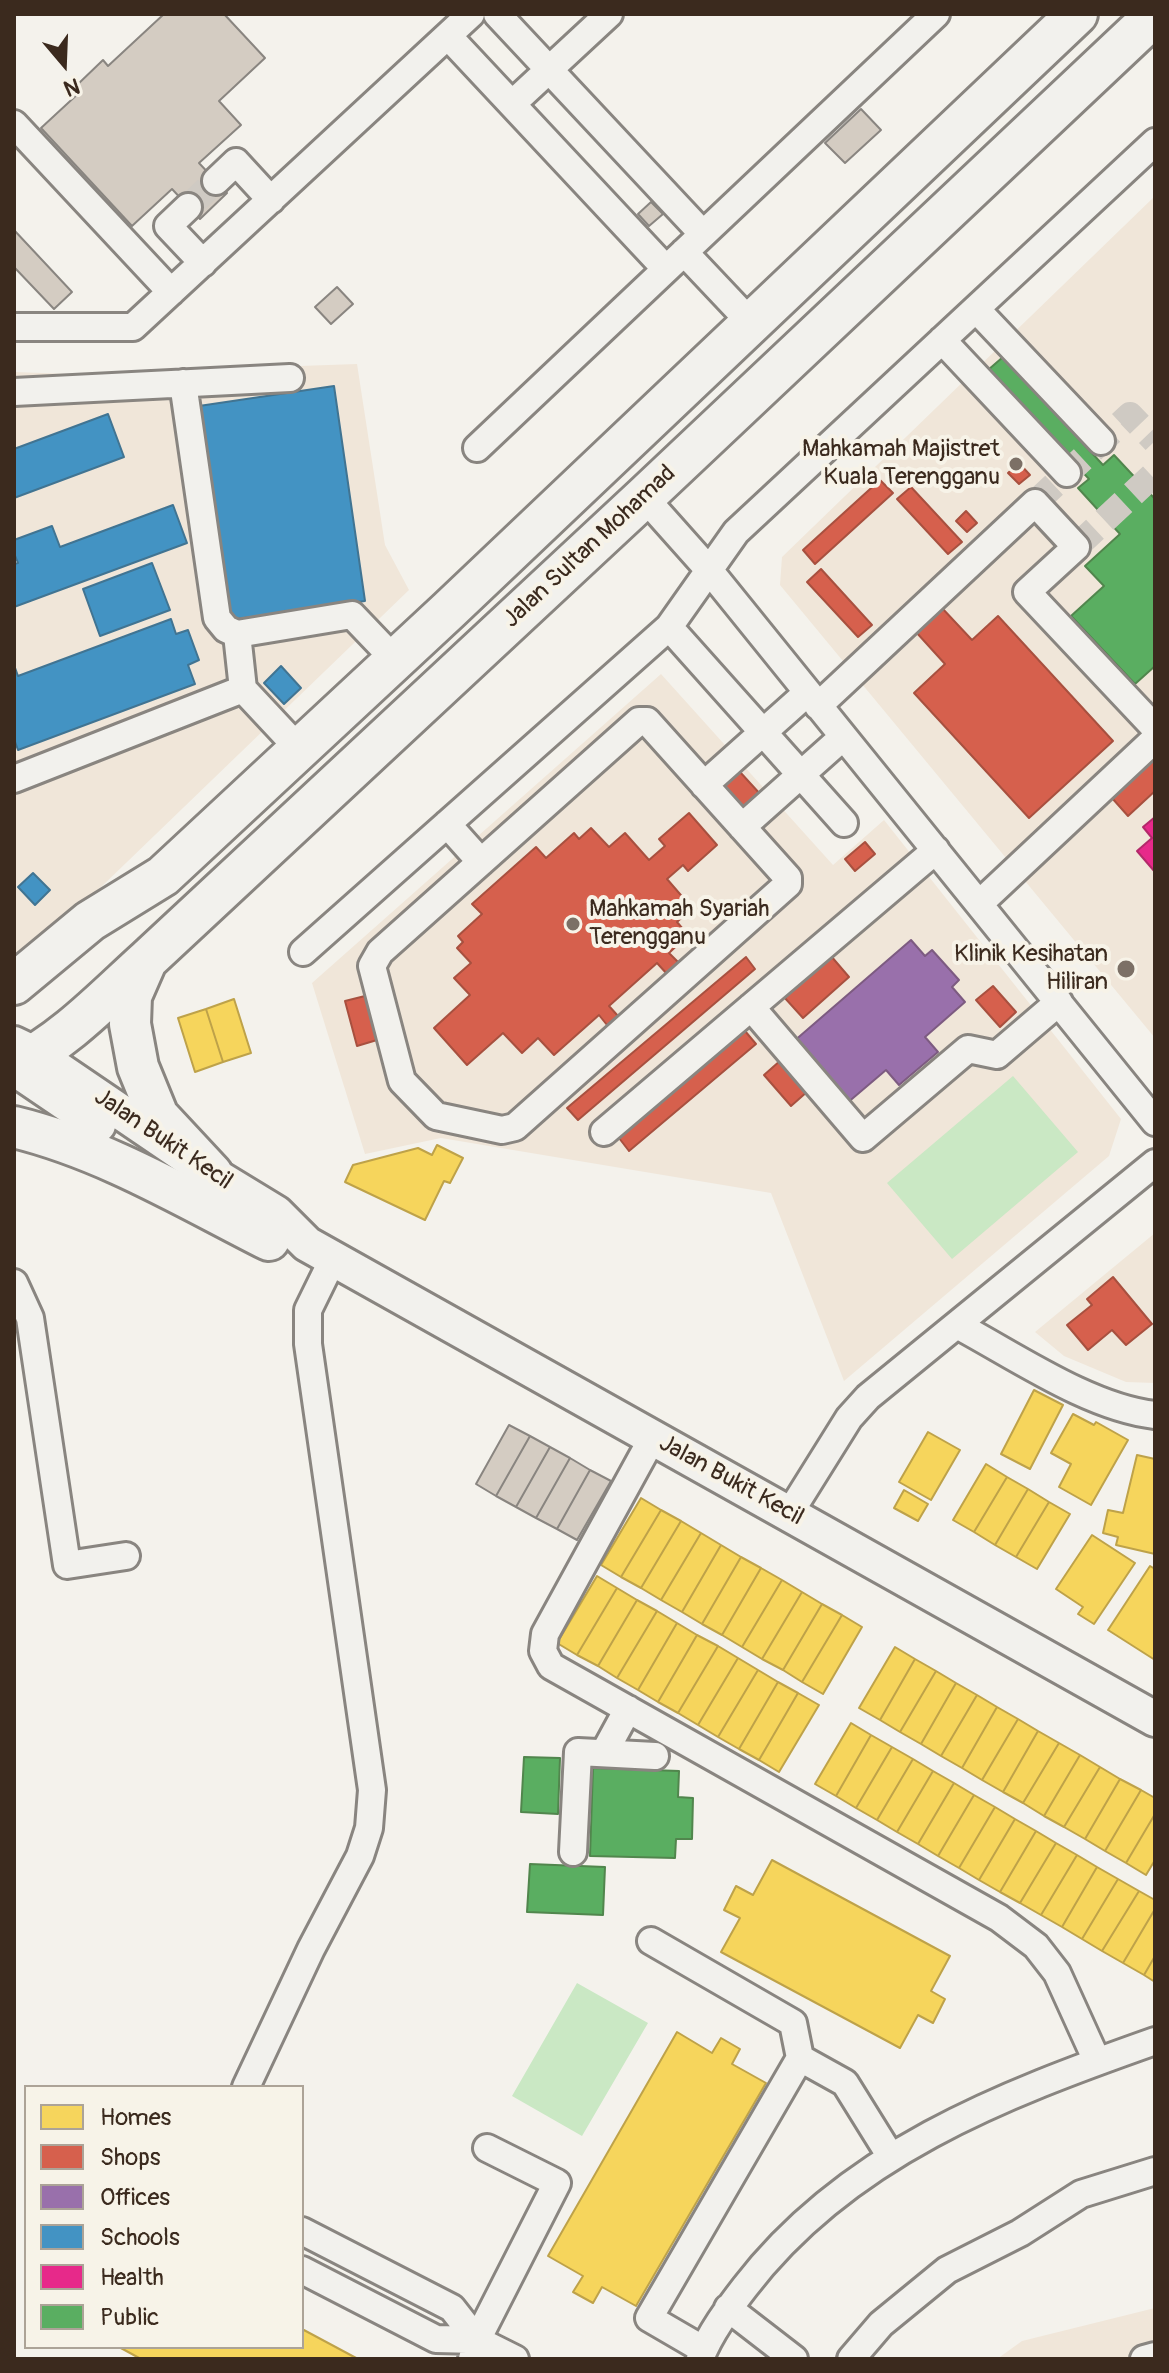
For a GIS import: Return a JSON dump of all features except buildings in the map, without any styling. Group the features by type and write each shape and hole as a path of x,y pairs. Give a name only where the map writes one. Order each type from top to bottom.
{"highway":[{"name":"Jalan Sultan Mohamad","path":"14,984 90,921 163,876 752,324 1077,14"},
{"name":"Jalan Sultan Mohamad","path":"20,1058 68,1032 147,960 1155,15"},
{"path":"14,1012 58,979 163,876"},
{"path":"147,960 131,996 130,1024 138,1067 158,1116 212,1174"},
{"path":"14,1127 111,1160 303,1247"}],"main road":[{"name":"Jalan Bukit Kecil","path":"20,1058 276,1213 303,1247"},
{"name":"Jalan Bukit Kecil","path":"20,1058 303,1247 653,1437 1155,1719"}],"street":[{"path":"14,327 133,327 471,14"},
{"path":"497,14 549,70 685,252 752,324"},
{"path":"512,104 609,14"},
{"path":"477,448 936,14"},
{"path":"448,36 512,104 685,252"},
{"path":"14,124 171,292"},
{"path":"303,952 669,627 736,532 1155,142"},
{"path":"216,181 236,162 271,200"},
{"path":"188,207 168,226 203,263"},
{"path":"976,309 1101,441"},
{"path":"942,340 1067,473"},
{"path":"14,392 290,378"},
{"path":"183,383 217,618 226,629 237,634 352,615 395,660"},
{"path":"644,497 709,570 1155,1122"},
{"path":"704,785 763,732 812,699 1035,503 1076,547 1027,592 1155,728"},
{"path":"669,627 844,823"},
{"path":"237,634 243,689 300,750"},
{"path":"14,779 243,689"},
{"path":"639,721 647,721 704,785 788,878 788,884 515,1127 502,1130 436,1116 402,1081 372,966 380,952 639,721"},
{"path":"742,827 843,737"},
{"path":"979,904 1155,739"},
{"path":"447,824 481,862"},
{"path":"604,1132 936,850"},
{"path":"751,1007 863,1138 968,1049 997,1055 1059,1002"},
{"path":"789,1514 849,1418 868,1397 1155,1163"},
{"path":"247,2085 311,1949 360,1856 369,1828 372,1790 308,1344 303,1247"},
{"path":"14,1283 30,1318 67,1565 126,1556"},
{"path":"957,1325 1100,1401 1139,1414 1155,1415"},
{"path":"653,1437 545,1634 543,1651 551,1666 999,1918 1036,1946 1057,1973 1097,2061"},
{"path":"604,1753 628,1709"},
{"path":"573,1852 578,1752 655,1756"},
{"path":"651,1941 793,2023 800,2058 649,2318 702,2354 728,2308 763,2263 826,2203 891,2157 990,2103 1155,2041"},
{"path":"800,2058 845,2083 891,2157"},
{"path":"474,2349 557,2183 487,2148"},
{"path":"851,2359 881,2324 947,2270 1020,2233 1081,2194 1155,2171"},
{"path":"304,2232 452,2308 474,2349"},
{"path":"304,2271 436,2339 515,2359"},
{"path":"728,2308 794,2359"},
{"path":"1144,2359 1155,2356"}],"shaded area":[{"name":"Mahkamah Majistret Kuala Terengganu","path":"1155,196 1155,1038 780,585 782,557"},
{"path":"357,364 385,545 409,590 14,971 14,372 70,374"},
{"path":"661,674 833,865 884,820 1121,1119 1109,1156 844,1381 771,1193 441,1138 365,1154 312,983"},
{"path":"1155,1233 1155,1383 1126,1382 1064,1356 1035,1332"},
{"path":"1155,2308 1155,2359 997,2359 1022,2341"}],"green space":[{"path":"1013,1076 1078,1152 952,1259 887,1183"},
{"path":"577,1983 648,2023 582,2136 512,2096"}],"tunnel":[{"path":"188,207 216,181"},
{"path":"1035,503 1130,415 1155,441"},
{"path":"1076,547 1155,473"}],"place":[{"name":"Mahkamah Majistret Kuala Terengganu","path":"1016,464"},
{"name":"Mahkamah Syariah Terengganu","path":"573,924"},
{"name":"Klinik Kesihatan Hiliran","path":"1126,969"}]}
